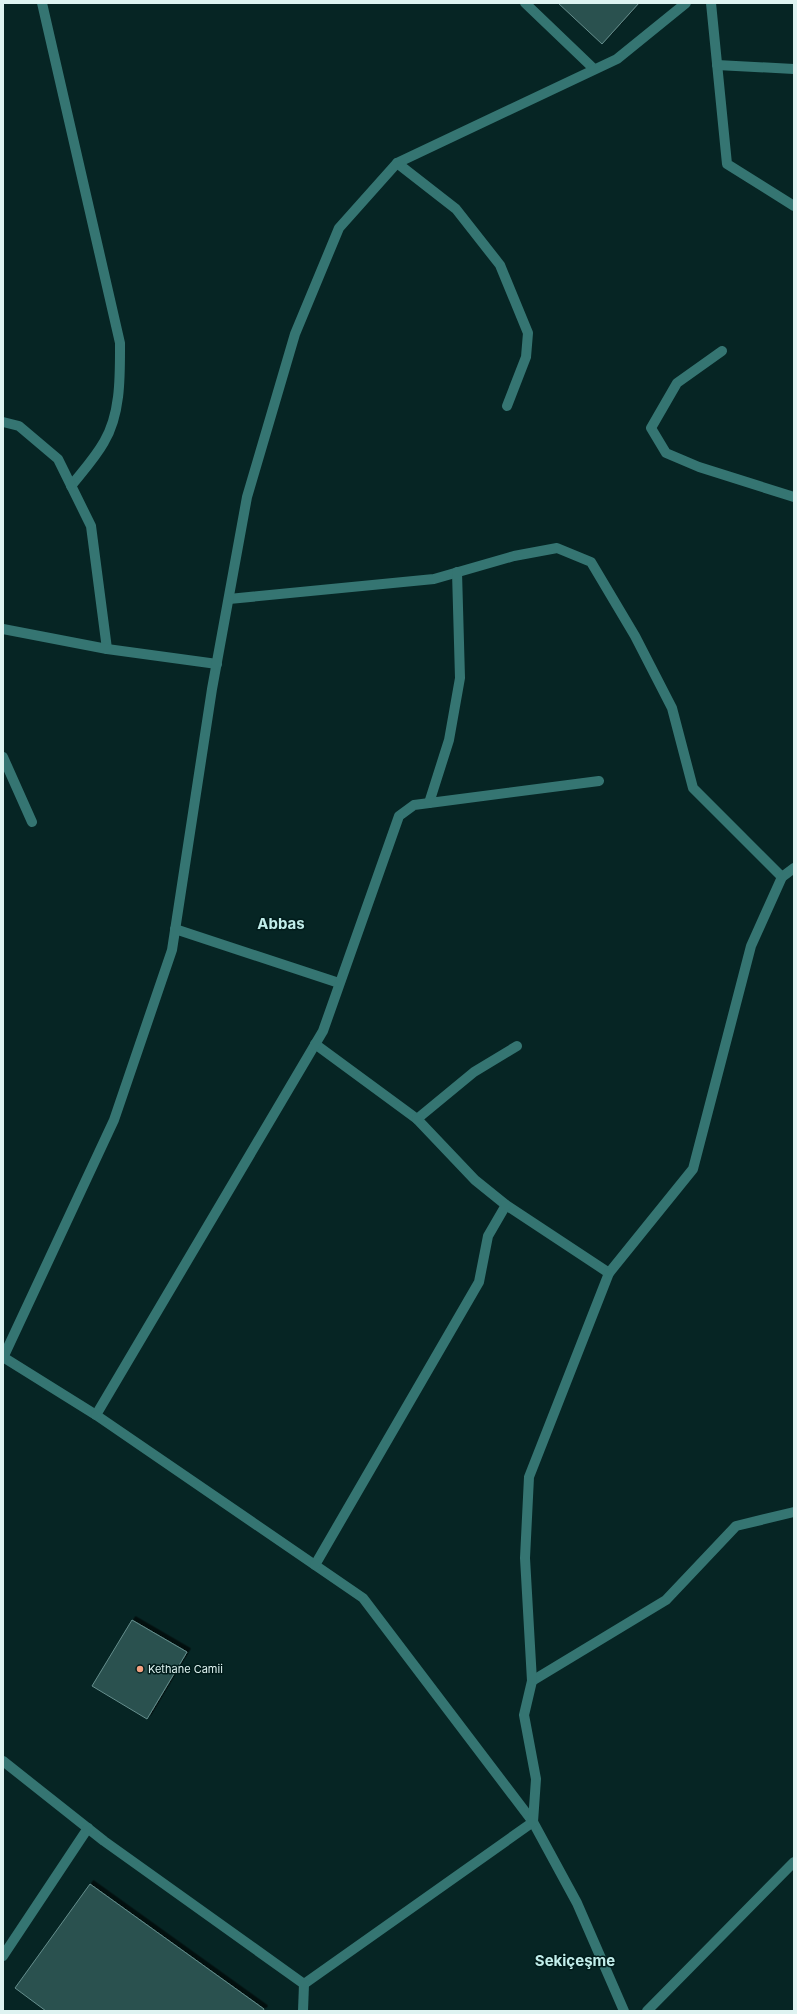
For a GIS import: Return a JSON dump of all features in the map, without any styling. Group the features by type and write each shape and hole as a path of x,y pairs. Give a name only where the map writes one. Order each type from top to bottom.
{"street":[{"path":"42,3 120,343 120,371 117,398 112,420 104,441 72,486"},
{"path":"525,3 594,70"},
{"path":"624,2011 577,1903 533,1822 363,1598 96,1415 3,1357 114,1120 172,950 217,664 247,497 295,334 339,228 397,163 617,59 686,3"},
{"path":"711,3 727,164 794,206"},
{"path":"717,65 794,69"},
{"path":"397,163 456,209 500,265 528,333 526,357 508,406"},
{"path":"722,351 677,383 651,428 666,454 699,467 794,497"},
{"path":"3,422 19,426 58,459 91,526 107,649"},
{"path":"229,599 434,579 514,556 557,548 590,562 634,636 672,708 694,788 782,877"},
{"path":"429,804 449,740 460,678 457,572"},
{"path":"3,629 107,649 217,664"},
{"path":"3,757 32,822"},
{"path":"96,1415 323,1031 339,982 399,816 414,805 599,781"},
{"path":"533,1822 536,1779 524,1715 532,1681 525,1558 529,1477 609,1273 693,1169 751,946 782,877 794,868"},
{"path":"175,929 339,982"},
{"path":"315,1044 417,1119 475,1180 506,1205 609,1273"},
{"path":"417,1119 474,1072 517,1046"},
{"path":"316,1565 479,1282 488,1236 506,1205"},
{"path":"532,1681 666,1600 736,1526 794,1512"},
{"path":"3,1761 88,1828 304,1984"},
{"path":"304,1984 533,1822"},
{"path":"3,1956 88,1828"},
{"path":"647,2011 794,1862"},
{"path":"303,2011 304,1984"}],"building":[{"path":"558,3 639,3 602,44"},
{"name":"Kethane Camii","path":"132,1620 187,1652 147,1719 92,1686"},
{"path":"90,1884 264,2009 263,2011 46,2011 15,1988"}],"place":[{"name":"Kethane Camii","path":"140,1669"}],"district":[{"name":"Abbas","path":"281,923"},
{"name":"Sekiçeşme","path":"575,1960"}]}
